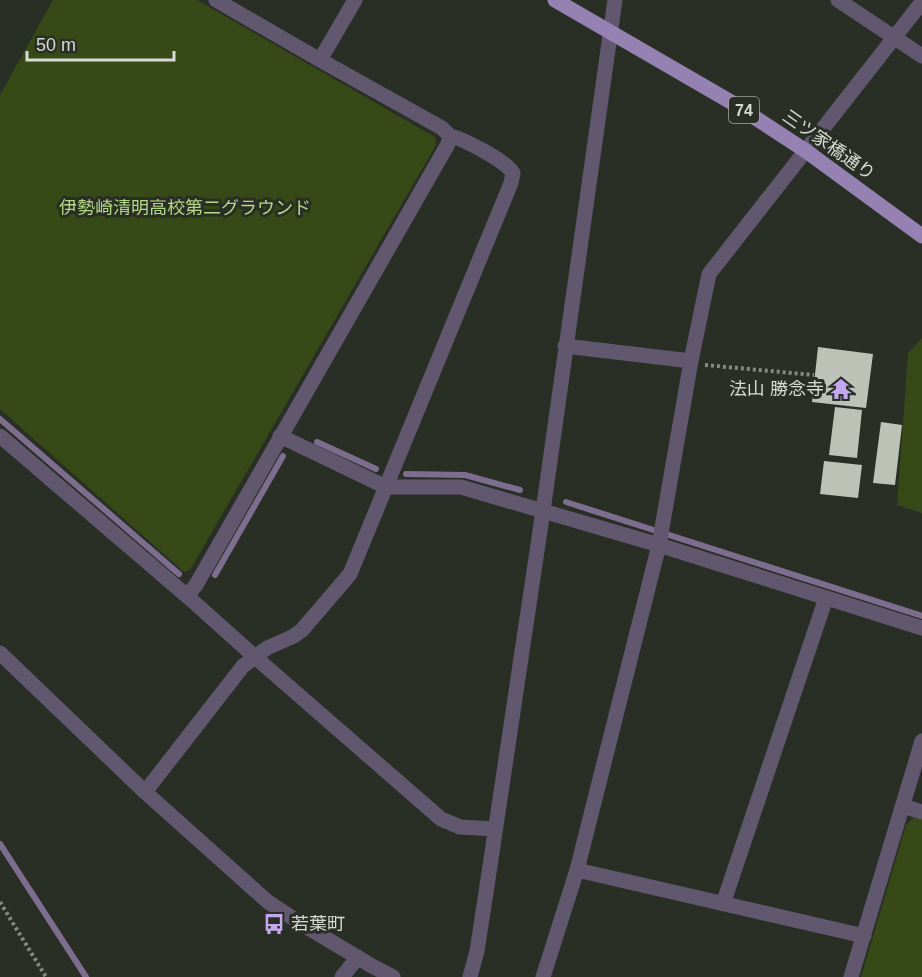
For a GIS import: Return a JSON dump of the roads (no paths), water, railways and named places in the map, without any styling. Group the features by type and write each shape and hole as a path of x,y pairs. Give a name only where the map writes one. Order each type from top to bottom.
{"main road":[{"name":"三ツ家橋通り","path":"555,0 731,102 806,151 922,236"}],"street":[{"path":"145,792 243,666 267,648 302,630 347,580 511,183 513,173 507,166 462,139 450,136 442,128 216,0"},
{"path":"320,60 355,0"},
{"path":"470,977 477,951 543,511 615,0"},
{"path":"838,0 922,56"},
{"path":"543,977 577,870 659,545 708,274 922,2"},
{"path":"187,596 196,585 448,144 450,136"},
{"path":"565,346 691,361"},
{"path":"0,435 441,819 460,827 495,829"},
{"path":"280,436 386,487 461,487 659,545 922,628"},
{"path":"723,904 826,597"},
{"path":"1,656 145,792 268,902 393,977"},
{"path":"851,977 922,741"},
{"path":"903,806 922,812"},
{"path":"577,870 864,936"},
{"path":"342,977 358,957"}],"waterway":[{"path":"0,419 179,574"},
{"path":"317,442 376,469"},
{"path":"215,575 283,456"},
{"path":"406,474 465,475 520,490"},
{"path":"566,502 922,616"},
{"path":"0,844 86,977"}],"place":[{"name":"法山 勝念寺","path":"841,389"},
{"name":"若葉町","path":"274,924"}],"park label":[{"name":"伊勢崎清明高校第二グラウンド","path":"185,208"}]}
